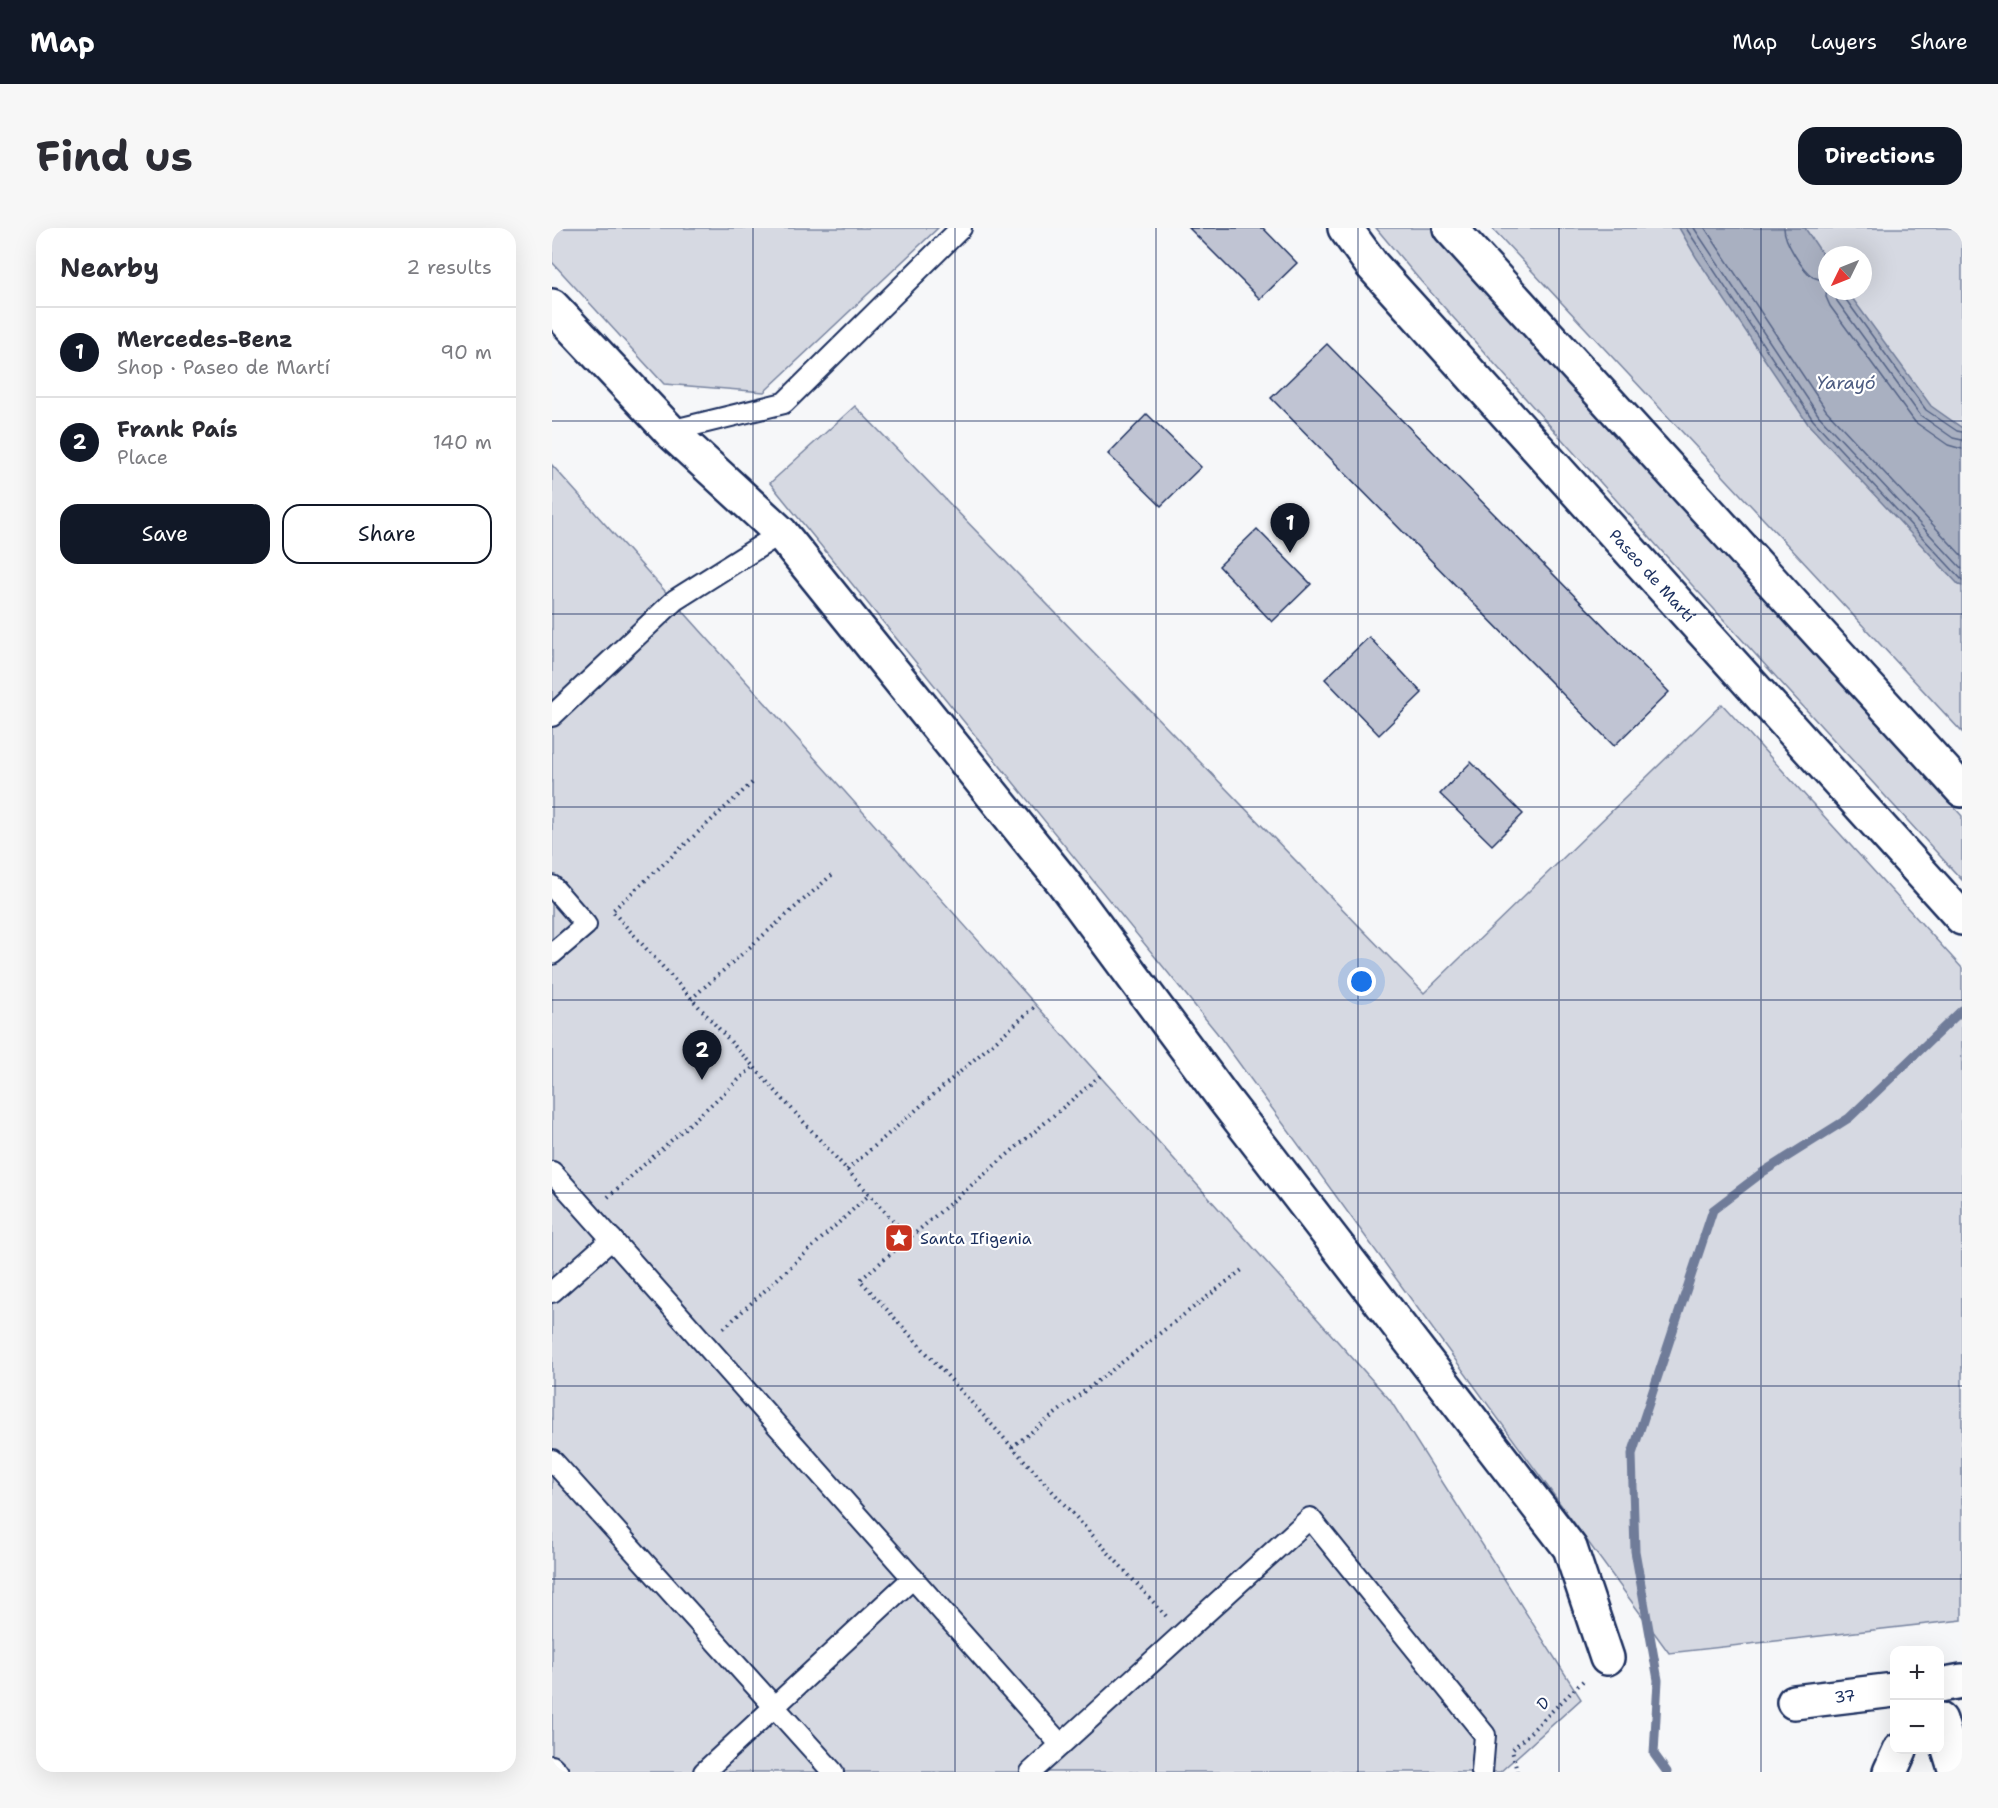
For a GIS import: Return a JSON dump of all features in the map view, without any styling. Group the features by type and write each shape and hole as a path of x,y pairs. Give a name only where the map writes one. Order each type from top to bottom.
{"street":[{"name":"Paseo de Martí","path":"1345,228 1372,265 1962,918"},
{"path":"1450,228 1962,790"},
{"path":"552,306 670,431 781,532 1063,882 1238,1118 1570,1548 1607,1658"},
{"path":"1944,1683 1962,1681"},
{"name":"37","path":"1794,1701 1890,1690"},
{"path":"1944,1733 1956,1772"},
{"path":"1890,1772 1898,1754"}],"lane":[{"path":"670,431 784,403 961,228"},
{"path":"552,716 675,600 781,532"},
{"path":"552,885 586,925 552,954"},
{"path":"552,1172 1061,1745"},
{"path":"552,1292 612,1239"},
{"path":"552,1461 833,1772"},
{"path":"1031,1772 1310,1518 1485,1736 1482,1772"},
{"path":"704,1772 913,1578"},
{"path":"552,1766 558,1772"}],"path":[{"path":"752,783 612,911 909,1238"},
{"path":"691,999 834,873"},
{"path":"847,1170 1037,1005"},
{"path":"589,1214 753,1067"},
{"path":"1100,1076 860,1280 1183,1634"},
{"path":"705,1344 870,1194"},
{"path":"1012,1447 1242,1270"},
{"name":"D","path":"1517,1772 1512,1750 1607,1658"}],"shaded area":[{"path":"552,228 938,228 764,392 664,384 552,262"},
{"path":"1376,228 1435,228 1962,816 1962,880 1692,585"},
{"path":"1492,228 1962,228 1962,732"},
{"path":"855,406 1424,993 1722,704 1962,968 1962,1620 1669,1653 1217,1033 770,483"},
{"name":"Santa Ifigenia","path":"552,465 1390,1400 1581,1699 1500,1772 552,1772"}],"water":[{"name":"Yarayó","path":"1679,228 1805,228 1818,248 1818,300 1854,300 1931,406 1962,428 1962,586 1808,424"}],"building":[{"path":"1189,228 1263,228 1297,263 1260,299"},
{"path":"1327,344 1669,692 1614,746 1271,398"},
{"path":"1147,414 1201,467 1161,506 1108,454"},
{"path":"1257,529 1311,584 1272,622 1219,566"},
{"path":"1369,637 1422,693 1379,735 1325,679"},
{"path":"1471,762 1523,814 1492,845 1440,794"}],"waterway":[{"path":"1667,1772 1654,1754 1658,1680 1635,1551 1632,1454 1713,1210 1763,1172 1849,1118 1962,1010"}],"place":[{"name":"Mercedes-Benz","path":"1290,553"},
{"name":"Frank País","path":"702,1080"},
{"name":"Santa Ifigenia","path":"899,1238"}]}
